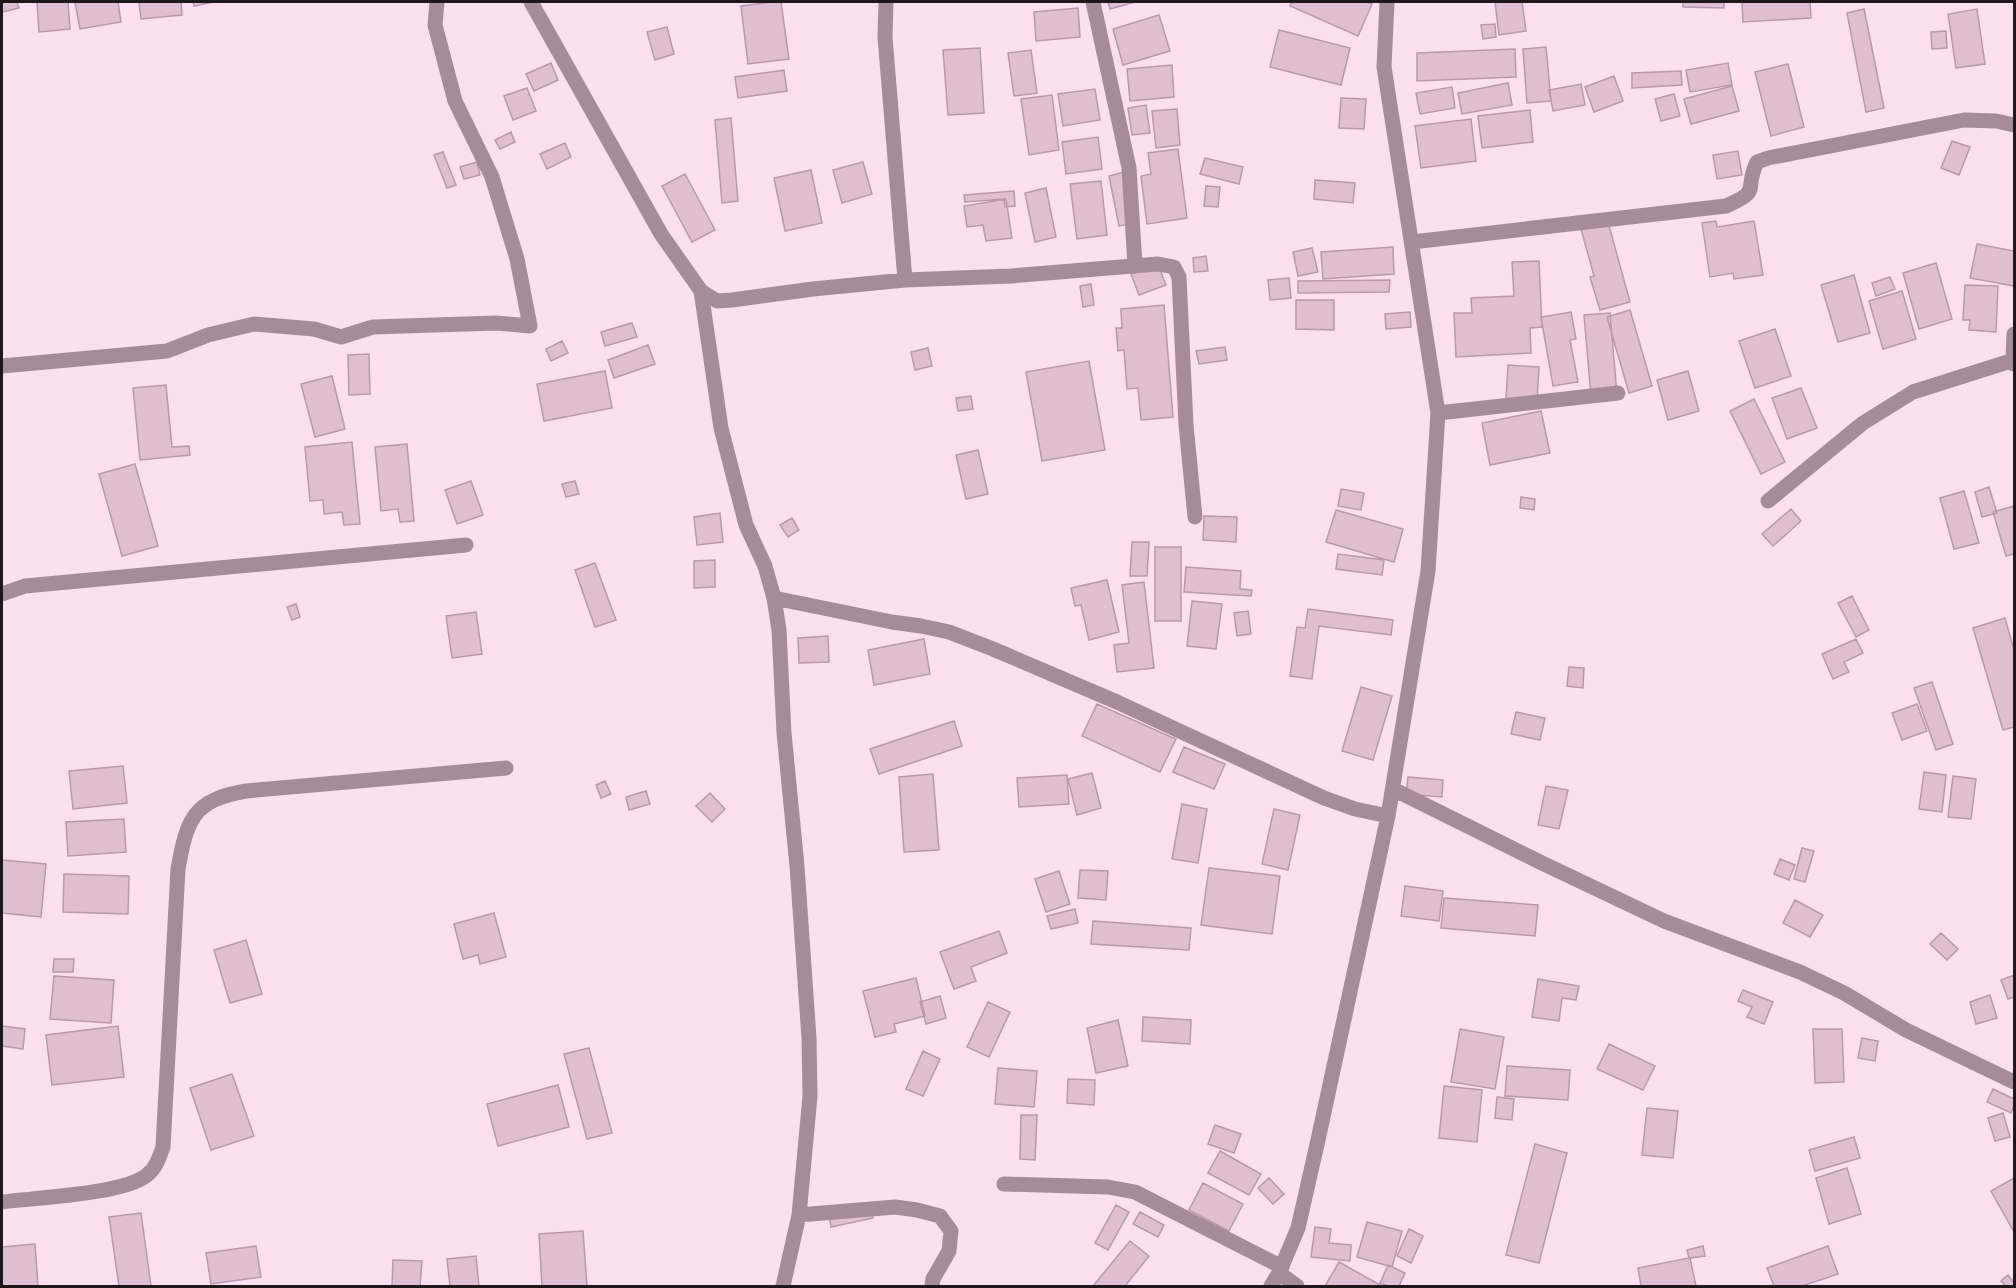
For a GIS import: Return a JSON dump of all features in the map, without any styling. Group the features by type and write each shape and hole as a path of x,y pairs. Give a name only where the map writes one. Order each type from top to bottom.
{"street":[{"path":"2,366 167,351 208,335 254,324 315,329 341,337 373,327 497,323 530,326 517,259 492,177 455,101 435,25 437,2"},
{"path":"531,2 661,234 701,291 717,301 905,280 1011,276 1135,265 1158,264 1174,267 1179,278 1186,425 1195,517"},
{"path":"886,2 885,36 905,280"},
{"path":"1094,2 1129,168 1135,265"},
{"path":"1271,1287 1281,1270 1298,1227 1389,816 1428,571 1438,413 1384,67 1388,2"},
{"path":"1412,242 1726,206 1744,198 1750,192 1753,170 1757,162 1768,158 1964,120 1996,121 2014,125"},
{"path":"701,291 721,428 746,525 765,566 774,598 779,630 784,733 797,866 809,1038 810,1096 799,1215 783,1287"},
{"path":"1768,501 1863,423 1912,392 2014,362 2014,334"},
{"path":"1438,413 1618,393"},
{"path":"2,594 25,586 466,545"},
{"path":"774,598 949,632 993,648 1117,702 1324,798 1355,809 1389,816"},
{"path":"2,1202 91,1192 127,1185 145,1177 154,1168 163,1148 178,869 181,848 189,823 206,802 225,794 246,791 506,768"},
{"path":"1393,789 1664,921 1800,972 1844,993 1906,1030 2014,1082"},
{"path":"1004,1184 1108,1187 1135,1192 1281,1270 1297,1287"},
{"path":"799,1215 895,1207 940,1216 951,1231 948,1251 933,1279 932,1287"}],"building":[{"path":"2,2 17,2 19,8 2,12"},
{"path":"37,2 68,2 70,29 39,32"},
{"path":"75,2 118,2 121,22 80,29"},
{"path":"139,2 181,2 182,15 141,19"},
{"path":"193,2 214,2 194,6"},
{"path":"781,2 789,59 748,64 741,6"},
{"path":"1108,2 1135,2 1110,9"},
{"path":"1292,2 1367,2 1372,4 1358,36 1290,6"},
{"path":"1495,2 1522,2 1526,31 1499,35"},
{"path":"1683,2 1724,2 1724,8 1683,7"},
{"path":"1742,2 1810,2 1811,18 1743,22"},
{"path":"1078,8 1080,37 1036,41 1034,12"},
{"path":"1864,9 1884,108 1866,112 1847,13"},
{"path":"1977,9 1985,64 1956,68 1948,14"},
{"path":"1159,15 1170,51 1123,65 1113,29"},
{"path":"1495,24 1496,37 1483,39 1481,25"},
{"path":"667,27 674,54 655,60 647,32"},
{"path":"1279,30 1350,48 1341,85 1270,67"},
{"path":"1946,31 1947,48 1932,49 1931,32"},
{"path":"1546,47 1551,101 1527,103 1523,49"},
{"path":"980,48 984,113 948,115 943,50"},
{"path":"1515,49 1516,77 1417,81 1417,53"},
{"path":"1031,50 1037,93 1014,96 1008,53"},
{"path":"551,63 558,80 534,91 526,74"},
{"path":"1728,63 1732,85 1690,92 1686,70"},
{"path":"1788,64 1804,127 1771,136 1755,72"},
{"path":"1172,65 1174,97 1130,101 1127,69"},
{"path":"784,70 787,91 738,98 735,77"},
{"path":"1681,71 1682,85 1632,88 1632,73"},
{"path":"1614,76 1623,101 1594,112 1585,87"},
{"path":"1508,83 1512,105 1462,114 1458,93"},
{"path":"1581,84 1585,105 1553,111 1549,90"},
{"path":"1732,86 1739,111 1691,124 1684,99"},
{"path":"1452,87 1455,108 1420,114 1416,93"},
{"path":"527,88 536,111 513,120 504,96"},
{"path":"1095,89 1100,120 1063,126 1058,94"},
{"path":"1674,94 1680,116 1661,121 1655,99"},
{"path":"1052,95 1059,150 1029,155 1021,99"},
{"path":"1341,98 1366,99 1364,129 1339,128"},
{"path":"1146,105 1150,133 1132,135 1128,108"},
{"path":"1177,109 1180,145 1156,148 1152,111"},
{"path":"1530,110 1533,142 1482,148 1478,116"},
{"path":"731,118 738,201 722,203 715,120"},
{"path":"1471,119 1476,161 1421,168 1415,126"},
{"path":"511,132 515,142 500,149 495,140"},
{"path":"1098,137 1102,169 1066,174 1062,142"},
{"path":"1952,141 1970,147 1959,175 1941,168"},
{"path":"565,143 571,157 547,169 540,154"},
{"path":"1178,149 1187,218 1147,224 1141,176 1151,174 1148,153"},
{"path":"1738,151 1742,175 1717,179 1713,155"},
{"path":"443,152 456,185 447,188 434,155"},
{"path":"1205,158 1243,167 1239,184 1200,174"},
{"path":"477,162 480,175 464,179 460,167"},
{"path":"863,162 872,194 842,203 833,170"},
{"path":"811,170 822,223 785,231 774,178"},
{"path":"1125,172 1135,223 1119,226 1109,176"},
{"path":"685,174 715,230 692,242 662,186"},
{"path":"1315,180 1355,183 1353,203 1314,199"},
{"path":"1101,181 1107,235 1077,239 1070,184"},
{"path":"1206,186 1220,187 1218,207 1204,206"},
{"path":"1046,188 1056,237 1035,242 1025,193"},
{"path":"1014,191 1015,206 1005,207 1004,199 965,202 964,195"},
{"path":"1006,199 1012,238 986,241 983,225 967,227 964,206"},
{"path":"1716,221 1717,227 1754,221 1763,275 1734,279 1733,273 1710,277 1702,223"},
{"path":"1608,222 1630,302 1600,310 1590,277 1594,276 1581,229"},
{"path":"1977,244 2014,251 2014,286 1970,278"},
{"path":"1393,247 1394,274 1323,279 1321,252"},
{"path":"1312,248 1318,272 1298,276 1293,252"},
{"path":"1206,256 1208,271 1194,272 1193,258"},
{"path":"1539,261 1542,327 1530,328 1531,353 1456,357 1454,313 1472,313 1471,298 1514,296 1512,262"},
{"path":"1936,263 1952,319 1919,329 1903,273"},
{"path":"1158,265 1166,285 1139,295 1131,274"},
{"path":"1854,275 1870,333 1838,342 1821,285"},
{"path":"1890,277 1895,289 1876,296 1872,283"},
{"path":"1289,278 1291,298 1270,300 1268,280"},
{"path":"1390,280 1389,292 1298,293 1298,281"},
{"path":"1091,284 1094,305 1083,307 1080,286"},
{"path":"1965,285 1998,286 1996,332 1969,330 1970,320 1963,320"},
{"path":"1902,291 1916,339 1883,349 1869,301"},
{"path":"1296,300 1334,300 1334,330 1296,329"},
{"path":"1164,305 1173,417 1141,420 1138,388 1127,389 1124,350 1118,351 1116,328 1122,328 1121,309"},
{"path":"1630,310 1652,386 1629,393 1607,317"},
{"path":"1410,312 1411,327 1386,329 1385,314"},
{"path":"1571,312 1576,339 1570,340 1578,382 1553,386 1541,317"},
{"path":"1610,313 1617,394 1591,396 1584,315"},
{"path":"632,323 637,337 605,346 601,332"},
{"path":"1775,329 1791,376 1755,388 1739,341"},
{"path":"562,341 568,353 551,361 546,349"},
{"path":"648,345 655,364 614,378 608,360"},
{"path":"1225,347 1227,360 1199,364 1196,351"},
{"path":"928,348 932,366 915,370 911,352"},
{"path":"369,354 370,394 349,395 348,355"},
{"path":"1089,361 1105,450 1042,461 1026,372"},
{"path":"1508,365 1539,367 1537,401 1506,399"},
{"path":"605,371 612,408 544,421 537,384"},
{"path":"1688,371 1699,411 1668,420 1657,380"},
{"path":"332,376 345,429 315,437 301,384"},
{"path":"166,385 172,447 189,446 190,455 140,460 133,388"},
{"path":"1801,388 1817,428 1787,439 1772,398"},
{"path":"971,396 973,409 958,411 956,398"},
{"path":"1754,399 1785,462 1761,474 1730,411"},
{"path":"1541,411 1550,453 1490,465 1482,423"},
{"path":"352,442 360,524 344,525 342,512 324,514 323,500 310,501 305,447"},
{"path":"407,444 414,521 400,522 398,509 381,511 375,447"},
{"path":"978,450 988,494 966,499 956,455"},
{"path":"135,464 158,546 122,556 99,474"},
{"path":"471,481 483,515 457,524 445,490"},
{"path":"575,481 579,494 566,497 562,484"},
{"path":"1989,487 1997,513 1982,517 1975,492"},
{"path":"1341,489 1364,493 1361,510 1338,506"},
{"path":"1964,491 1979,543 1954,549 1940,498"},
{"path":"1521,497 1535,499 1534,510 1520,508"},
{"path":"2014,506 2014,554 2006,556 1993,512"},
{"path":"1791,509 1801,521 1773,546 1762,534"},
{"path":"1336,510 1403,529 1394,562 1326,542"},
{"path":"720,513 723,542 697,545 694,517"},
{"path":"1204,516 1237,517 1236,542 1203,540"},
{"path":"792,518 799,530 788,537 780,525"},
{"path":"1132,542 1149,542 1147,576 1130,576"},
{"path":"1155,547 1181,547 1181,621 1155,621"},
{"path":"1338,554 1384,560 1382,575 1336,569"},
{"path":"715,560 715,587 694,588 694,561"},
{"path":"595,563 616,620 595,627 575,570"},
{"path":"1186,567 1241,571 1240,589 1252,590 1251,596 1184,592"},
{"path":"1107,580 1119,632 1089,640 1081,605 1075,606 1071,588"},
{"path":"1144,582 1154,668 1117,672 1114,645 1129,643 1122,585"},
{"path":"1852,596 1869,630 1856,637 1838,603"},
{"path":"1192,601 1222,604 1216,649 1187,646"},
{"path":"296,604 300,617 292,620 287,607"},
{"path":"1308,609 1393,620 1391,635 1319,626 1312,679 1290,676 1297,627 1305,628"},
{"path":"1248,611 1251,634 1237,636 1234,613"},
{"path":"476,612 482,654 452,658 446,616"},
{"path":"2005,618 2014,650 2014,727 2003,730 1973,628"},
{"path":"828,636 829,662 799,663 798,638"},
{"path":"924,639 930,674 874,685 868,650"},
{"path":"1856,639 1863,653 1844,662 1849,672 1833,679 1822,654"},
{"path":"1569,667 1584,668 1583,688 1567,686"},
{"path":"1932,682 1953,744 1936,750 1914,688"},
{"path":"1361,687 1392,696 1373,760 1342,751"},
{"path":"1097,704 1176,739 1160,772 1082,736"},
{"path":"1917,704 1927,731 1902,740 1892,713"},
{"path":"1516,712 1545,718 1540,740 1511,734"},
{"path":"954,721 962,746 879,774 870,749"},
{"path":"1184,747 1225,764 1214,789 1173,772"},
{"path":"123,766 127,803 73,809 69,771"},
{"path":"1924,772 1946,775 1942,812 1919,809"},
{"path":"1092,773 1101,808 1077,815 1068,779"},
{"path":"933,774 939,850 904,852 899,777"},
{"path":"1067,775 1069,804 1019,807 1017,778"},
{"path":"1953,776 1976,779 1971,819 1948,817"},
{"path":"1408,777 1443,780 1442,797 1406,794"},
{"path":"605,781 611,794 601,798 596,785"},
{"path":"1546,786 1568,790 1559,829 1538,825"},
{"path":"646,791 650,804 629,810 626,797"},
{"path":"710,793 725,809 712,822 696,806"},
{"path":"1182,804 1207,809 1198,863 1172,859"},
{"path":"1274,809 1300,815 1288,870 1262,864"},
{"path":"124,819 126,852 68,856 66,822"},
{"path":"1802,848 1814,851 1805,882 1794,879"},
{"path":"1780,859 1795,865 1789,880 1774,874"},
{"path":"2,860 46,864 41,917 2,913"},
{"path":"1209,868 1280,876 1272,934 1201,925"},
{"path":"1080,870 1108,871 1106,900 1078,898"},
{"path":"1059,871 1070,904 1046,912 1035,879"},
{"path":"64,874 129,876 128,914 63,912"},
{"path":"1405,886 1443,891 1439,921 1401,916"},
{"path":"1444,898 1538,905 1535,936 1441,928"},
{"path":"1795,900 1823,915 1810,937 1783,923"},
{"path":"1075,909 1078,923 1051,929 1047,916"},
{"path":"494,913 506,957 480,964 478,955 463,959 454,924"},
{"path":"1093,921 1191,928 1189,950 1091,944"},
{"path":"999,931 1007,953 971,967 976,981 954,989 940,952"},
{"path":"1941,933 1958,949 1947,960 1930,944"},
{"path":"246,940 262,994 230,1003 214,950"},
{"path":"54,959 74,959 73,972 53,972"},
{"path":"2014,975 2014,997 2008,999 2001,980"},
{"path":"54,976 114,980 111,1023 50,1019"},
{"path":"916,978 925,1016 894,1024 896,1032 875,1037 863,991"},
{"path":"1538,979 1579,986 1576,1000 1562,998 1559,1021 1532,1017"},
{"path":"1743,990 1773,1002 1764,1024 1747,1017 1752,1007 1738,1001"},
{"path":"1990,995 1997,1018 1976,1024 1970,1002"},
{"path":"940,996 946,1018 926,1024 920,1002"},
{"path":"988,1002 1010,1012 989,1057 967,1047"},
{"path":"1143,1017 1191,1020 1190,1044 1142,1041"},
{"path":"1118,1020 1128,1066 1096,1073 1087,1028"},
{"path":"2,1026 25,1029 23,1049 2,1046"},
{"path":"118,1026 124,1077 52,1085 46,1035"},
{"path":"1460,1029 1504,1037 1495,1089 1451,1082"},
{"path":"1813,1029 1842,1029 1844,1082 1815,1083"},
{"path":"1862,1038 1878,1041 1875,1061 1858,1058"},
{"path":"1609,1044 1655,1066 1643,1090 1597,1069"},
{"path":"589,1048 612,1133 587,1139 564,1054"},
{"path":"923,1051 940,1059 923,1096 906,1089"},
{"path":"1507,1066 1570,1070 1568,1100 1505,1096"},
{"path":"998,1068 1037,1071 1034,1107 995,1104"},
{"path":"232,1074 254,1136 211,1150 190,1088"},
{"path":"1068,1079 1095,1080 1094,1105 1067,1103"},
{"path":"558,1085 569,1127 498,1146 487,1104"},
{"path":"1444,1086 1482,1090 1477,1142 1439,1138"},
{"path":"1993,1089 2014,1099 2011,1113 1987,1102"},
{"path":"1497,1097 1514,1099 1512,1120 1495,1118"},
{"path":"1647,1108 1678,1111 1673,1158 1642,1155"},
{"path":"2003,1113 2010,1137 1995,1141 1988,1118"},
{"path":"1021,1115 1037,1115 1035,1160 1020,1159"},
{"path":"1215,1125 1241,1134 1234,1153 1208,1144"},
{"path":"1854,1137 1860,1158 1815,1171 1809,1150"},
{"path":"1535,1144 1567,1153 1539,1263 1506,1255"},
{"path":"1220,1151 1261,1174 1249,1195 1208,1173"},
{"path":"1847,1168 1861,1214 1829,1224 1816,1178"},
{"path":"1269,1178 1284,1194 1273,1204 1258,1188"},
{"path":"2014,1178 2014,1232 1991,1191"},
{"path":"1203,1183 1243,1204 1229,1231 1189,1210"},
{"path":"870,1205 873,1218 831,1227 829,1214"},
{"path":"1116,1205 1129,1212 1108,1250 1095,1243"},
{"path":"1140,1212 1164,1225 1158,1237 1133,1224"},
{"path":"141,1213 151,1286 119,1286 109,1217"},
{"path":"1367,1222 1402,1231 1392,1267 1357,1257"},
{"path":"1315,1227 1331,1229 1329,1243 1351,1245 1350,1261 1311,1257"},
{"path":"1409,1229 1423,1236 1411,1263 1397,1256"},
{"path":"583,1231 587,1286 542,1286 539,1234"},
{"path":"1130,1241 1149,1256 1125,1286 1093,1286"},
{"path":"35,1244 38,1286 2,1286 2,1247"},
{"path":"256,1246 261,1277 211,1284 206,1253"},
{"path":"1703,1246 1705,1256 1690,1258 1696,1286 1641,1286 1638,1268 1689,1258 1687,1250"},
{"path":"1828,1246 1838,1274 1802,1286 1774,1286 1767,1268"},
{"path":"476,1256 479,1286 450,1286 447,1259"},
{"path":"393,1260 422,1261 420,1286 392,1286"},
{"path":"1339,1262 1382,1286 1325,1286"},
{"path":"1388,1265 1405,1273 1399,1286 1380,1283"},
{"path":"2008,1275 2014,1286 2006,1286 2001,1281"}]}
